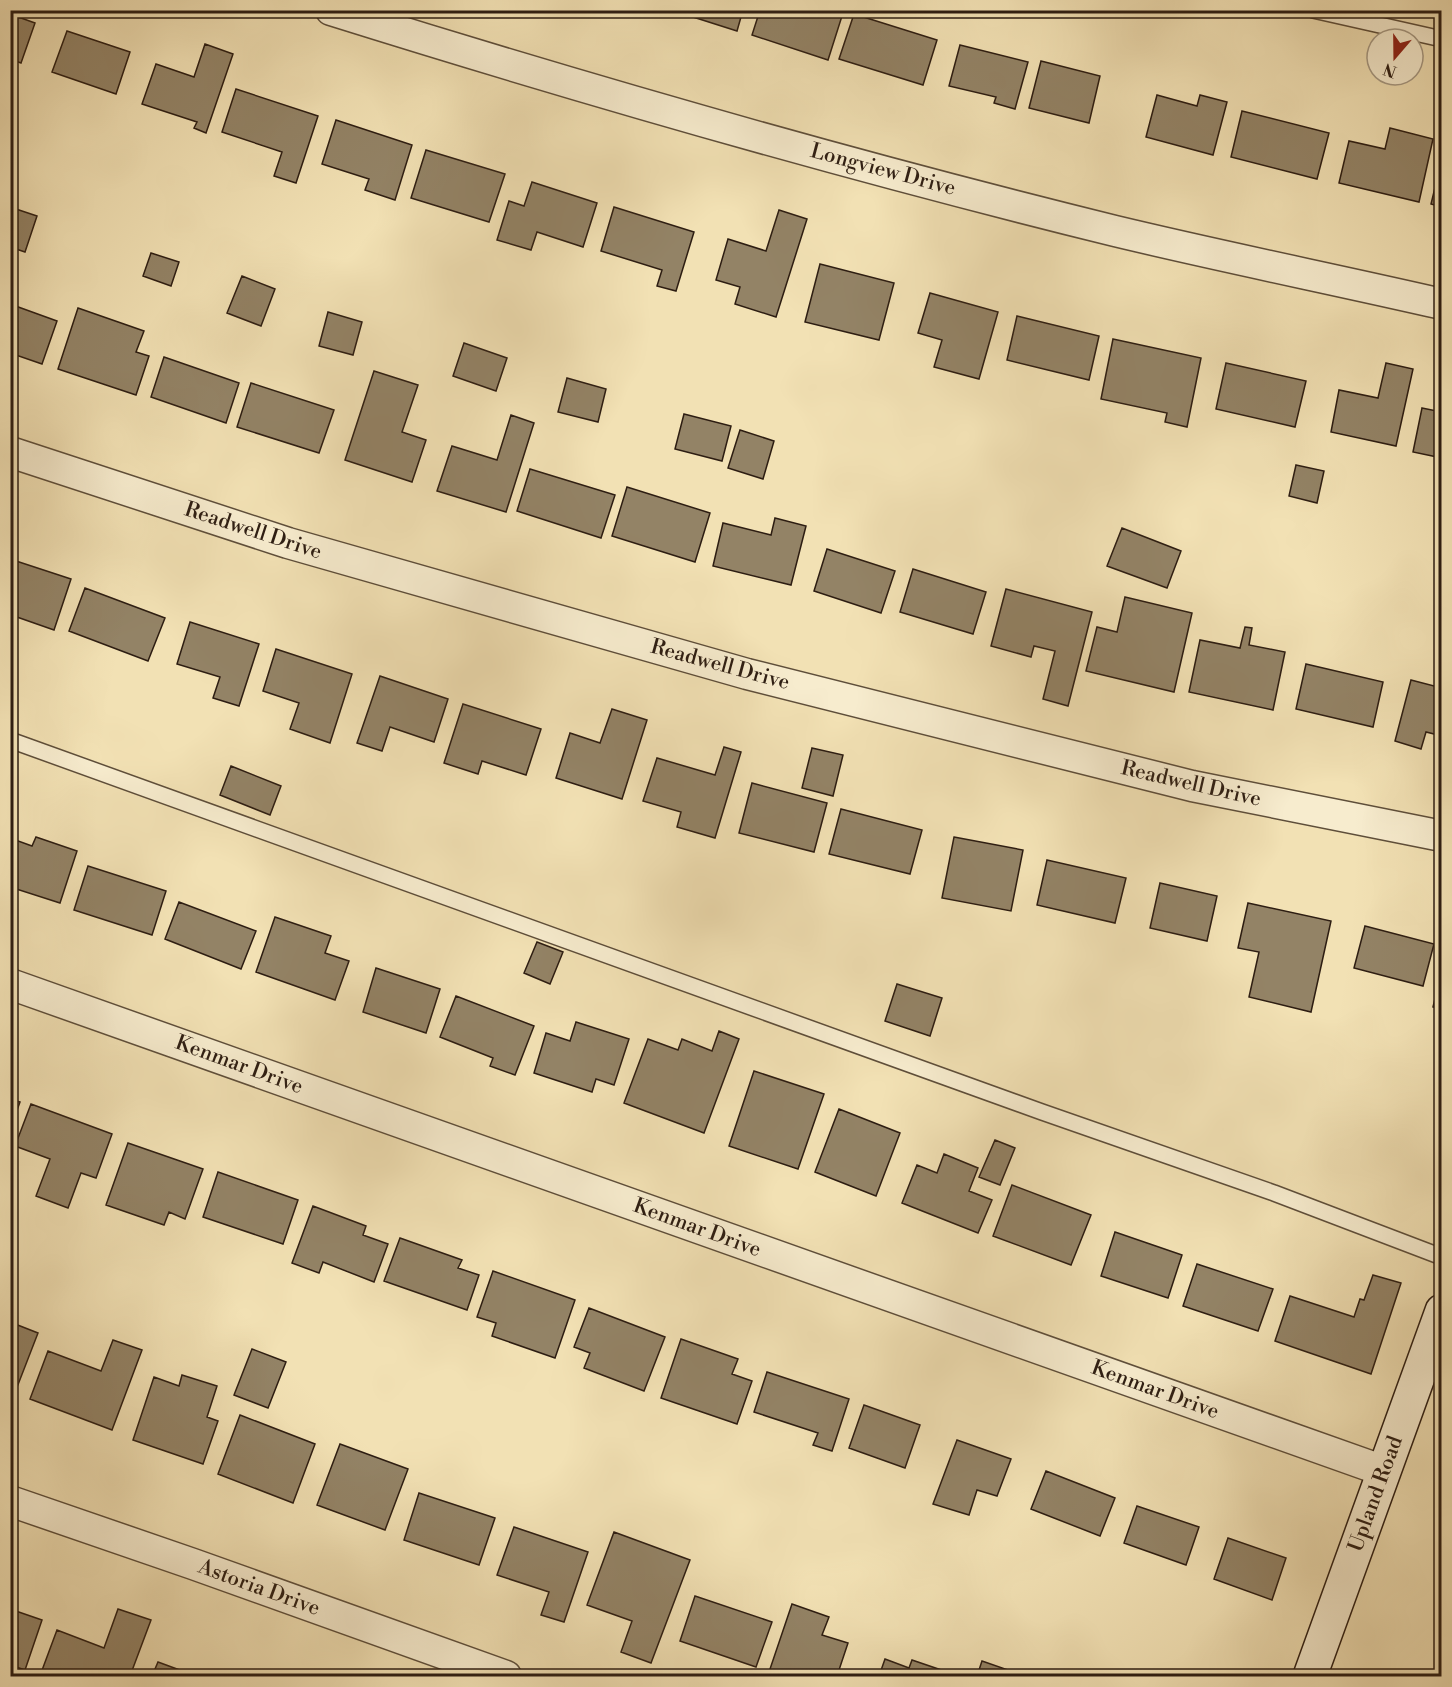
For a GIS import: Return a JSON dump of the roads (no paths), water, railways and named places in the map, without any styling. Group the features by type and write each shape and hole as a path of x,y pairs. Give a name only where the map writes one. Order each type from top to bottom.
{"street":[{"name":"Longview Drive","path":"331,10 536,74 711,125 1115,231 1442,304"},
{"name":"Readwell Drive","path":"10,452 288,543 747,674 1192,786 1442,836"},
{"name":"Kenmar Drive","path":"10,984 1384,1472"},
{"name":"Upland Road","path":"1310,1677 1442,1311"},
{"name":"Astoria Drive","path":"10,1501 506,1677"}],"lane":[{"path":"1313,10 1442,39"},
{"path":"10,740 1042,1112 1274,1193 1442,1257"}]}
